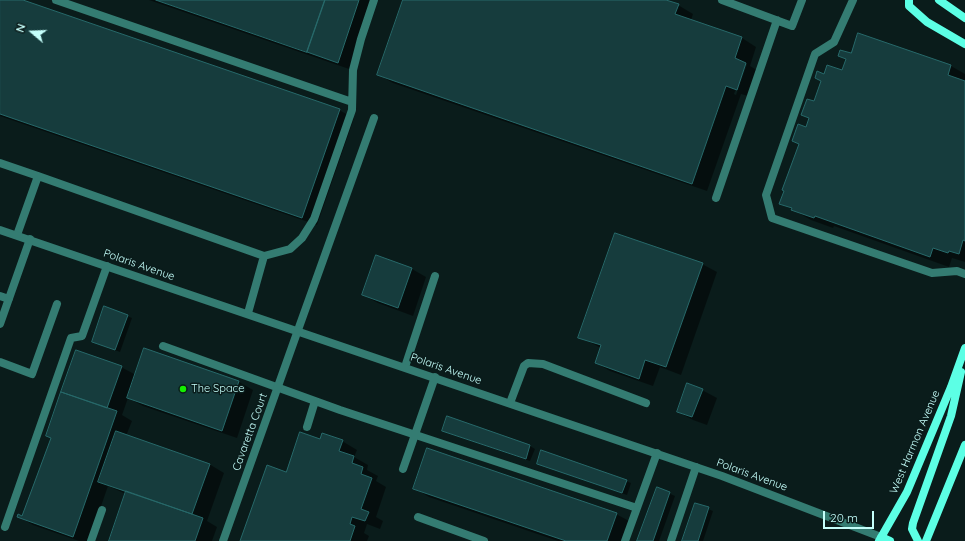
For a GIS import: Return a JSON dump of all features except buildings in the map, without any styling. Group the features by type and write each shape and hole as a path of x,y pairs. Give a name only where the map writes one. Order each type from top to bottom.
{"main road":[{"path":"909,0 909,6 927,22 965,44"},
{"path":"939,0 965,18"},
{"name":"West Harmon Avenue","path":"880,539 907,492 951,387 965,348"},
{"path":"918,541 912,529 913,523 951,416 965,354"},
{"path":"926,541 965,445"},
{"path":"880,539 890,541"}],"street":[{"path":"56,0 352,102"},
{"path":"0,163 264,256 290,248 302,238 314,219 352,110 353,70 361,39 374,0"},
{"path":"722,0 792,26 802,0"},
{"path":"853,0 834,42 815,54 766,196 772,218 932,273 957,271 965,274"},
{"path":"716,198 777,20"},
{"name":"Cavaretta Court","path":"222,541 374,118"},
{"path":"17,235 38,176"},
{"name":"Polaris Avenue","path":"0,230 657,453 880,539"},
{"path":"0,324 30,239"},
{"path":"248,313 264,256"},
{"path":"5,527 71,338 82,336 107,266"},
{"path":"406,367 435,276"},
{"path":"0,296 9,299"},
{"path":"0,362 32,374 57,304"},
{"path":"163,346 315,401 637,508"},
{"path":"510,403 524,366 528,363 542,364 646,403"},
{"path":"403,469 435,377"},
{"path":"308,427 315,401"},
{"path":"625,541 657,453"},
{"path":"671,541 696,467"},
{"path":"91,541 102,510"},
{"path":"418,517 484,541"}],"place":[{"name":"The Space","path":"183,389"}]}
